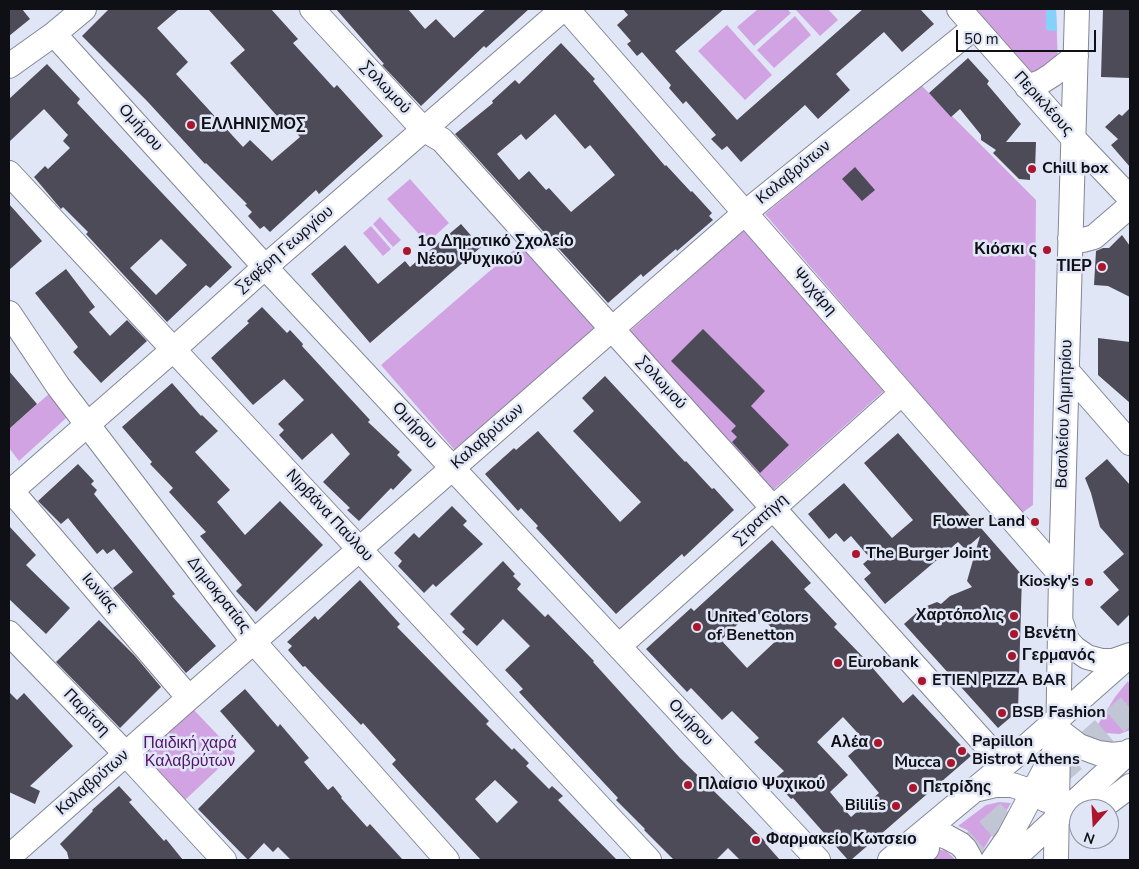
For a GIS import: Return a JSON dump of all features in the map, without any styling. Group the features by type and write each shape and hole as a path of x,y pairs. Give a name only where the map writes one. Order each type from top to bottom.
{"street":[{"path":"9,66 54,34 84,9"},
{"name":"Σολωμού","path":"312,9 423,130 442,140 1004,765"},
{"name":"Σεφέρη Γεωργίου","path":"10,491 563,9"},
{"name":"Ψυχάρη","path":"567,9 1061,575"},
{"name":"Περικλέους","path":"959,9 1073,138 1130,198"},
{"name":"Βασιλείου Δημητρίου","path":"1056,860 1064,810 1058,731 1077,9"},
{"name":"Καλαβρύτων","path":"9,857 253,641 746,212 975,27"},
{"name":"Ομήρου","path":"54,34 265,267 818,860"},
{"path":"1027,87 1041,82 1076,56"},
{"name":"Νιρβάνα Παύλου","path":"9,173 649,860"},
{"path":"1070,239 1083,240 1094,236 1130,206"},
{"name":"Δημοκρατίας","path":"9,313 58,386 87,425 253,641 447,860"},
{"path":"1067,371 1130,443"},
{"name":"Στρατήγη","path":"619,646 902,393"},
{"name":"Ιωνίας","path":"10,491 189,698"},
{"path":"1060,620 1067,640 1074,648 1088,657 1109,661 1130,655"},
{"name":"Παρίτση","path":"9,633 126,754 224,860"},
{"path":"890,860 916,850 974,790 1004,765 1058,731 1130,655"},
{"path":"1058,731 1079,746 1098,753 1113,755 1129,752"},
{"path":"993,860 1009,837 1033,792 1058,731"},
{"path":"1012,860 1129,752"},
{"path":"974,790 995,785 1022,787 1064,810 1099,805 1110,801 1130,786"},
{"path":"916,850 926,836 941,835 960,844 971,860"}],"green space":[{"path":"758,9 787,9 791,13 754,46 737,27"},
{"path":"795,9 828,9 838,20 820,36"},
{"path":"968,9 1056,9 1058,65 1031,78"},
{"path":"795,16 811,35 774,68 757,50"},
{"path":"727,25 772,75 745,100 698,51"},
{"path":"921,85 1036,200 1033,505 1022,513 765,214"},
{"path":"410,179 449,223 427,243 387,199"},
{"path":"380,217 401,240 393,247 373,224"},
{"path":"371,226 391,249 383,256 363,233"},
{"path":"744,230 887,388 772,491 629,332"},
{"path":"522,243 600,332 459,455 381,365"},
{"path":"58,386 76,409 19,461 9,448 9,429"},
{"path":"1128,681 1130,686 1130,730 1120,734 1094,731 1115,697"},
{"name":"Παιδική χαρά Καλαβρύτων","path":"192,708 235,753 185,800 143,755"},
{"path":"999,802 1011,803 983,850 967,830 958,826 986,805"},
{"path":"934,848 946,851 956,860 934,860 925,851"}],"water":[{"path":"1046,9 1056,9 1057,31 1046,30"}],"building":[{"path":"9,9 22,9 30,19 9,36"},
{"path":"109,9 179,9 157,28 188,62 176,74 243,147 250,140 272,161 300,137 280,114 277,116 230,63 245,50 208,9 271,9 298,39 293,43 334,88 337,85 383,136 319,194 316,190 270,232 264,226 260,229 248,216 252,212 245,205 247,204 205,164 147,101 82,36"},
{"path":"336,9 408,9 425,29 436,19 454,38 486,9 529,9 486,48 484,46 421,106 382,65 384,64"},
{"path":"623,9 724,9 675,51 737,120 863,9 920,9 934,24 902,52 884,32 836,74 850,90 818,119 805,105 741,162 727,146 722,150 711,139 716,135 686,101 683,104 669,88 671,85 642,52 637,56 627,44 631,41 617,25 628,15"},
{"path":"1103,9 1130,9 1130,78 1101,77"},
{"path":"561,43 595,79 593,81 665,166 712,213 709,216 713,220 643,277 641,274 608,303 455,134 493,103 492,101 515,80 519,84","holes":["555,114 585,149 590,145 615,175 571,212 549,188 546,190 529,171 519,180 497,154 521,134 526,140"]},
{"path":"968,58 989,81 987,84 1021,124 1006,142 1036,142 1035,170 1030,171 1030,180 1019,179 993,153 996,150 981,140 981,135 960,109 951,117 929,93"},
{"path":"47,64 80,99 77,103 232,267 210,288 206,285 167,322 86,234 88,232 63,207 61,209 34,177 45,166 48,169 70,148 63,141 68,135 44,109 9,142 9,99","holes":["161,239 187,265 156,295 130,268"]},
{"path":"1130,108 1130,167 1111,145 1118,139 1105,127 1119,114 1122,116"},
{"path":"855,167 875,190 862,201 842,179"},
{"path":"9,204 42,241 9,270"},
{"path":"461,224 481,247 370,343 311,274 345,245 378,284 405,261 410,267"},
{"path":"1122,235 1130,246 1130,297 1108,286 1094,285 1096,251 1109,248"},
{"path":"66,269 95,307 89,312 110,336 127,320 147,341 101,383 73,352 78,347 35,293"},
{"path":"262,307 287,333 290,330 303,344 302,346 370,420 368,422 400,452 397,455 412,470 393,490 391,488 359,521 347,510 350,508 323,482 350,454 332,433 302,460 279,435 284,430 278,424 304,400 284,379 253,405 211,358 249,323 247,321"},
{"path":"703,329 765,391 751,406 789,445 760,473 732,442 737,437 731,431 736,426 671,361"},
{"path":"1098,338 1130,342 1130,403 1098,375"},
{"path":"9,371 37,404 9,429"},
{"path":"605,376 685,462 712,489 714,488 734,510 684,557 682,554 616,614 536,528 538,526 521,508 518,511 485,474 514,448 516,450 538,431 620,522 641,502 573,431 594,411 582,398"},
{"path":"172,383 201,416 218,431 195,452 230,490 217,502 245,535 280,501 323,545 256,612 236,591 242,585 200,536 206,532 169,492 173,488 150,464 152,462 122,427"},
{"path":"898,433 1022,575 1018,711 998,728 904,624 922,608 937,602 941,604 950,596 972,587 967,581 980,536 965,549 958,542 885,604 864,579 871,573 863,564 870,558 851,536 844,542 836,533 829,539 808,514 844,483 892,538 913,520 864,463"},
{"path":"1107,459 1130,485 1130,614 1118,626 1100,607 1119,590 1103,572 1124,554 1100,527 1085,478"},
{"path":"78,464 94,481 91,484 97,490 94,494 175,594 172,596 216,646 186,673 113,588 133,572 114,549 107,554 103,549 97,554 68,518 61,524 38,501"},
{"path":"452,506 467,521 463,525 483,544 436,587 433,584 424,593 398,566 402,561 394,553 414,533 419,538"},
{"path":"9,526 36,555 26,565 70,608 46,634 9,599"},
{"path":"772,540 811,583 804,589 837,624 834,627 903,703 913,694 971,756 851,860 848,860 793,798 791,799 773,780 784,771 754,742 759,738 732,711 722,720 691,688 687,692 646,649 691,608 694,611","holes":["754,609 780,637 747,668 721,640","843,717 865,741 848,756 879,793 851,817 830,792 848,775 817,742"]},
{"path":"503,561 521,584 517,589 545,617 548,614 594,661 680,758 766,842 780,860 740,860 728,848 716,860 674,860 616,800 618,798 519,692 523,689 505,670 530,646 503,619 477,646 462,632 465,629 450,614"},
{"path":"360,580 400,624 397,627 489,721 486,724 512,750 514,748 529,763 526,766 549,789 552,786 563,796 558,800 617,860 481,860 392,764 396,760 363,723 361,725 288,650 292,646 287,642 315,616 318,620","holes":["495,780 518,802 497,823 475,799"]},
{"path":"99,620 135,656 161,687 120,728 56,662"},
{"path":"245,689 278,727 280,724 309,758 304,762 328,790 333,786 341,798 367,827 370,824 403,860 291,860 278,847 273,852 264,843 248,860 198,809 255,751 220,711"},
{"path":"9,692 17,700 24,693 73,746 30,786 40,791 35,804 9,792"},
{"path":"119,786 132,800 129,802 164,841 166,839 183,860 69,860 67,852 60,844 92,810"}],"tunnel":[{"path":"957,860 1130,708"}],"place":[{"name":"ΕΛΛΗΝΙΣΜΟΣ","path":"191,125"},
{"name":"Chill box","path":"1032,169"},
{"name":"Κιόσκι ς","path":"1047,250"},
{"name":"1ο Δημοτικό Σχολείο Νέου Ψυχικού","path":"407,251"},
{"name":"ΤΙΕΡ","path":"1102,267"},
{"name":"Flower Land","path":"1035,522"},
{"name":"The Burger Joint","path":"856,554"},
{"name":"Kiosky's","path":"1089,582"},
{"name":"Χαρτόπολις","path":"1014,616"},
{"name":"United Colors of Benetton","path":"697,627"},
{"name":"Βενέτη","path":"1014,634"},
{"name":"Γερμανός","path":"1012,656"},
{"name":"Eurobank","path":"838,663"},
{"name":"ETIEN PIZZA BAR","path":"922,681"},
{"name":"BSB Fashion","path":"1002,713"},
{"name":"Αλέα","path":"878,743"},
{"name":"Papillon Bistrot Athens","path":"962,751"},
{"name":"Mucca","path":"951,763"},
{"name":"Πλαίσιο Ψυχικού","path":"688,785"},
{"name":"Πετρίδης","path":"913,788"},
{"name":"Bililis","path":"896,806"},
{"name":"Φαρμακείο Κωτσειο","path":"756,840"}]}
